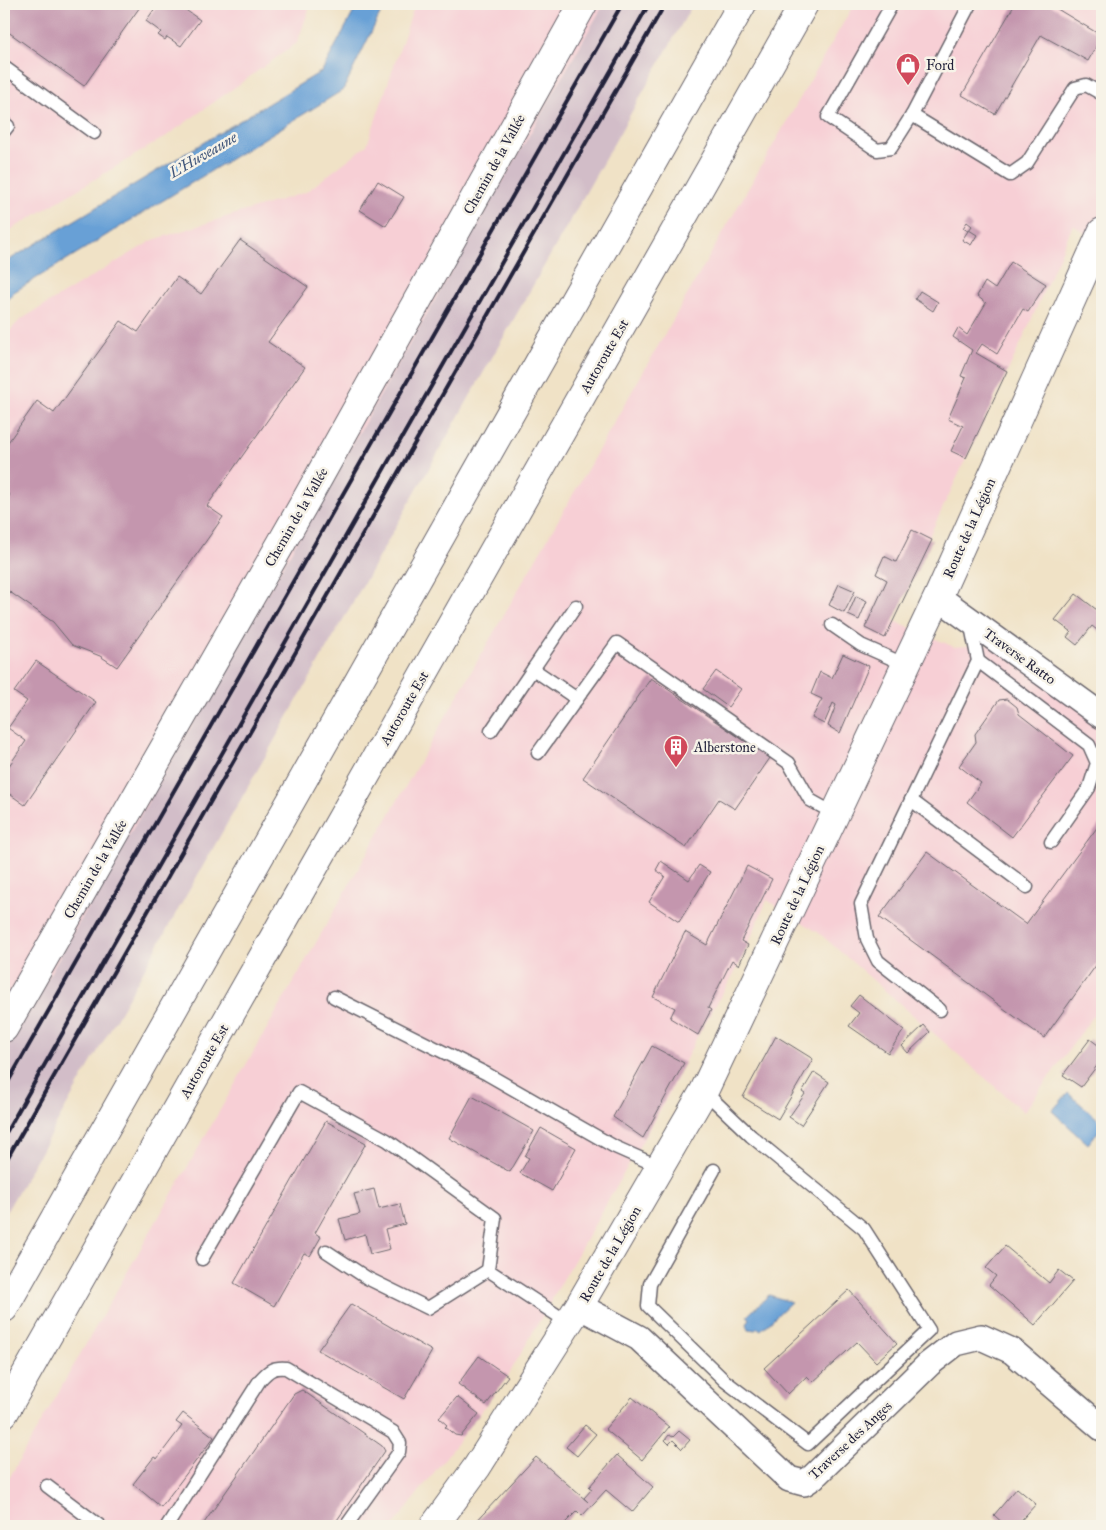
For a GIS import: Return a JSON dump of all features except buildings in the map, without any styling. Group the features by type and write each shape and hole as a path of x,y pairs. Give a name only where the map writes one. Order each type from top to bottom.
{"main road":[{"name":"Chemin de la Vallée","path":"4,1028 306,500 583,4"},
{"path":"4,1308 742,4"},
{"name":"Autoroute Est","path":"4,1413 804,4"},
{"name":"Route de la Légion","path":"434,1526 477,1467 574,1314 704,1091 938,597 1102,232"}],"street":[{"name":"Traverse Ratto","path":"938,597 1102,716"},
{"name":"Traverse des Anges","path":"574,1314 639,1338 790,1479 797,1481 804,1482 813,1477 929,1364 956,1343 981,1337 1012,1350 1102,1428"}],"lane":[{"path":"892,4 828,116 877,150 891,148 912,115 970,4"},
{"path":"4,67 94,133"},
{"path":"912,115 1010,175 1027,164 1075,88 1086,85 1102,94"},
{"path":"4,123 8,126 4,131"},
{"path":"490,730 576,606"},
{"path":"940,1010 878,962 867,940 861,904 978,661 969,619"},
{"path":"832,625 861,645 906,665"},
{"path":"538,753 617,643 790,763 810,800 835,814"},
{"path":"978,661 1088,745 1097,763 1089,788 1051,842"},
{"path":"532,669 577,699"},
{"path":"911,800 1027,887"},
{"path":"334,997 486,1074 615,1147 660,1167"},
{"path":"704,1091 750,1136 864,1229 930,1330 808,1444 725,1381 648,1306 650,1284 714,1170"},
{"path":"202,1260 299,1092 387,1140 495,1218 488,1270 428,1308 367,1278 326,1251"},
{"path":"488,1270 574,1314"},
{"path":"167,1526 260,1380 270,1369 276,1367 286,1368 393,1432 398,1438 398,1452 346,1526"},
{"path":"47,1486 100,1526"}],"shaded area":[{"path":"4,4 311,4 297,43 165,137 4,234"},
{"path":"415,4 604,4 4,1054 4,337 20,320 153,240 306,192 367,145"},
{"path":"604,4 693,4 4,1216 4,1054"},
{"path":"854,4 1102,4 1102,245 1073,225 1022,341 890,619 954,647 995,644 1102,726 1102,1004 1024,1112 819,933 767,900 739,965 698,1035 664,1103 508,1376 393,1526 4,1526 4,1487"}],"water":[{"name":"L'Huveaune","path":"358,4 385,4 343,90 14,292 4,303 4,263 322,71"},
{"path":"1068,1093 1100,1121 1102,1118 1102,1127 1088,1144 1052,1111"},
{"path":"769,1295 791,1302 761,1330 758,1328 755,1330 749,1329 747,1324 750,1318 747,1316"}],"railway":[{"path":"4,1089 622,4"},
{"path":"4,1136 649,4"},
{"path":"4,1164 665,4"}],"place":[{"name":"Ford","path":"908,86"},
{"name":"Alberstone","path":"676,768"}]}
